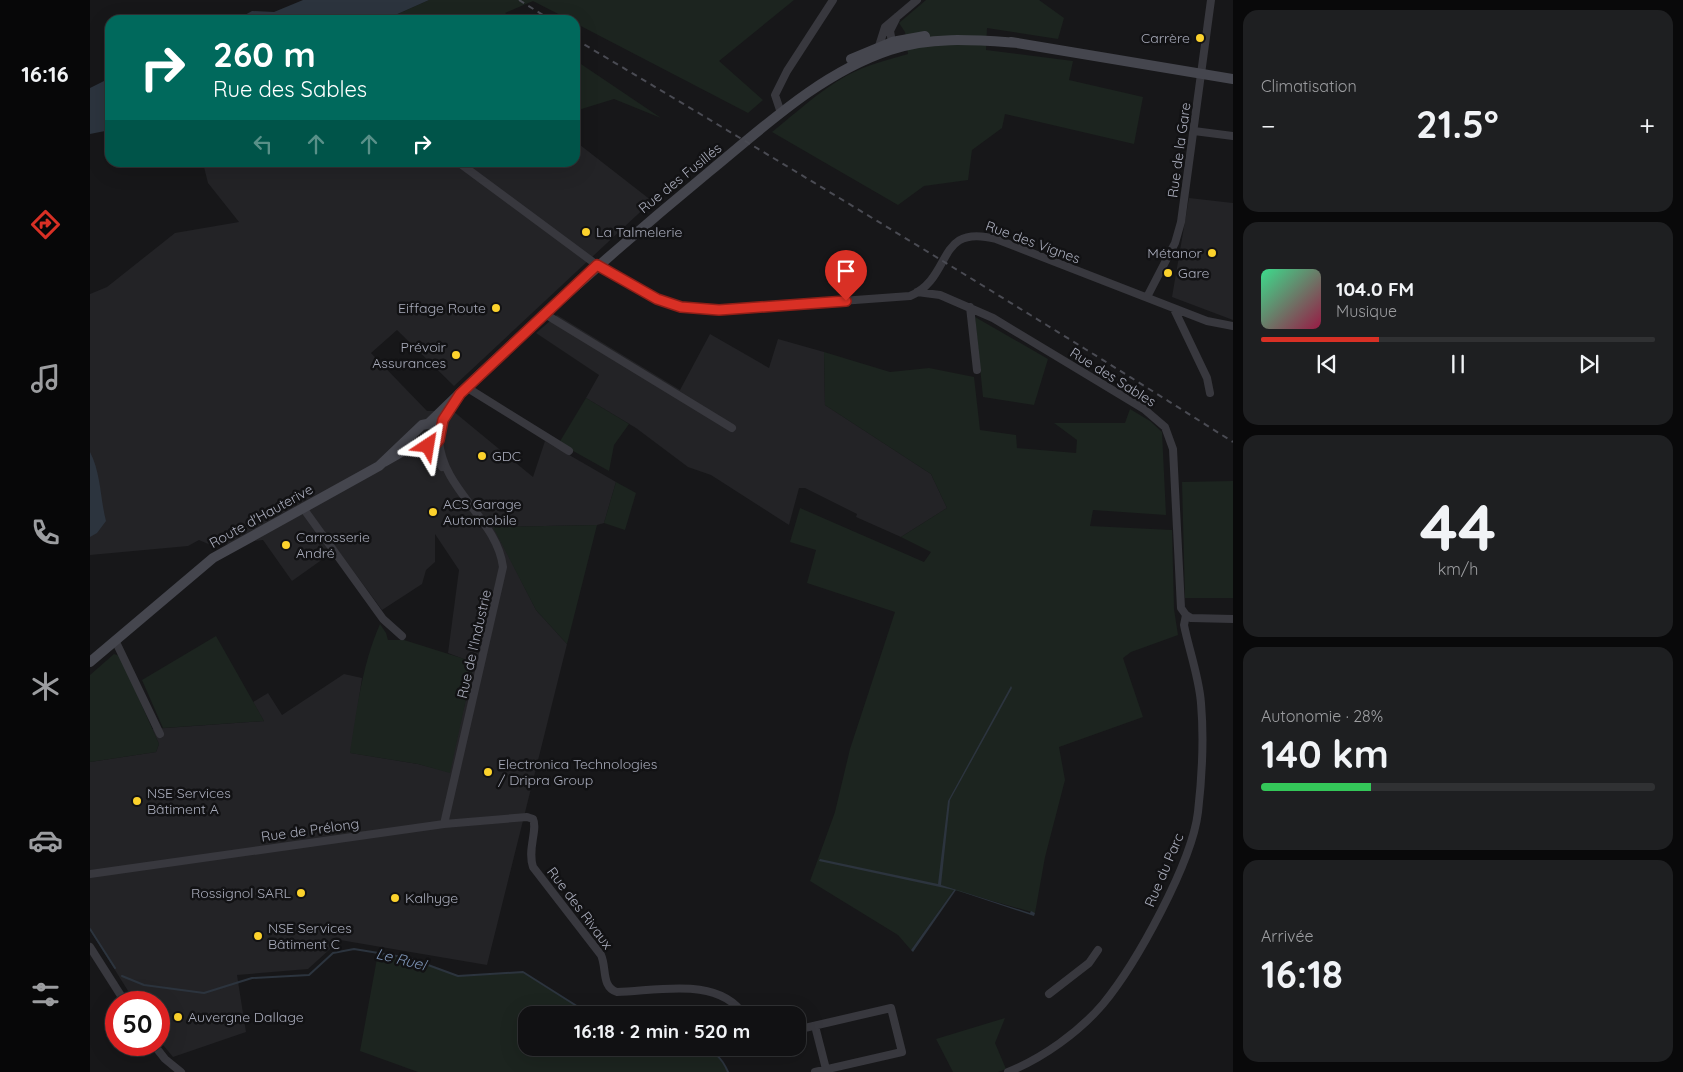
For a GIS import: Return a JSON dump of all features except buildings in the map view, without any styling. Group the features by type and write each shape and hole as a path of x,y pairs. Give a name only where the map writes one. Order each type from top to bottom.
{"main road":[{"name":"Rue des Fusillés","path":"597,265 781,113 817,80 843,63 880,48 944,40 1018,43 1233,79"},
{"name":"Rue des Fusillés","path":"781,113 845,68 892,45"},
{"path":"463,390 435,445 426,446 418,440 418,430 422,425 429,423 463,390 597,265"},
{"path":"429,423 435,425 439,435"},
{"name":"Route d'Hauterive","path":"384,462 418,430"},
{"name":"Route d'Hauterive","path":"90,662 213,558 357,480 412,446 426,446"}],"street":[{"path":"781,113 775,95 787,71 834,0"},
{"path":"845,68 880,48 885,27 917,0"},
{"name":"Rue de la Gare","path":"1147,297 1175,243 1181,222 1211,0"},
{"path":"892,45 890,30 897,17"},
{"path":"1194,131 1233,136"},
{"path":"465,167 597,265 666,303 696,309 719,310 890,298 917,292 930,282 940,295"},
{"name":"Rue des Vignes","path":"930,282 957,241 975,234 996,239 1207,321 1233,326"},
{"path":"607,256 616,274"},
{"name":"Rue des Sables","path":"917,292 940,295 970,307 1144,409 1166,426 1173,449 1179,598 1181,608 1186,615"},
{"path":"970,307 978,370"},
{"path":"1174,309 1207,378 1210,393"},
{"path":"545,314 732,428"},
{"path":"463,390 569,451"},
{"name":"Rue de l'Industrie","path":"439,435 442,460 453,480"},
{"name":"Rue de l'Industrie","path":"426,446 453,480 499,548 503,567 444,824"},
{"path":"303,508 383,619 402,636"},
{"path":"1186,615 1202,620 1233,619"},
{"name":"Rue du Parc","path":"1008,1072 1054,1047 1102,1004 1155,921 1194,835 1198,813 1202,762 1201,702 1184,625 1186,615"},
{"path":"115,640 160,734"},
{"name":"Rue de Prélong","path":"90,874 444,824 527,817 533,819"},
{"name":"Rue des Rivaux","path":"533,819 535,825 530,850 533,867 601,955 606,969 606,985 609,989 617,992 708,990 730,1000 736,1006"},
{"path":"90,947 118,991"},
{"path":"1049,994 1089,963 1098,950"},
{"path":"806,1028 891,1008 902,1052 814,1072"},
{"path":"816,1026 826,1069"},
{"path":"163,1056 180,1072"}],"shaded area":[{"path":"303,0 429,0 395,15 245,15 252,11 274,12"},
{"path":"429,0 794,0 719,61 763,100 748,113 580,26 580,15 560,15 533,1 505,13 508,15 395,15"},
{"path":"926,0 1039,0 1064,18 1058,39 987,28 986,50 1073,61 1069,80 1143,97 1134,144 1005,114 1002,128 972,150 968,180 924,186 898,205 772,132 817,95 846,76 869,66 908,54 905,32 899,23"},
{"path":"580,63 661,118 614,99 580,109"},
{"path":"105,80 105,131 90,134 90,88"},
{"path":"580,145 652,201 454,386 397,330 371,353 427,411 453,411 533,477 545,441 616,482 604,523 597,525 494,527 536,610 567,644 487,965 340,940 308,969 237,975 246,1032 173,1057 170,1053 170,991 128,991 90,930 90,762 156,752 159,744 152,729 264,721 253,702 268,693 282,715 344,674 362,678 351,753 418,764 449,772 474,663 448,653 459,570 435,534 435,562 426,570 422,584 382,610 337,549 292,581 263,540 213,546 199,540 188,546 90,555 90,294 107,287 175,233 239,222 208,183 204,167 580,167"},
{"path":"1189,198 1233,203 1233,320 1172,297"},
{"path":"557,315 680,390 710,334 769,368 778,339 824,352 825,405 931,474 947,508 901,537 856,517 857,514 805,488 799,488 789,525 711,475 688,467 636,428 586,398 599,375 536,333"},
{"path":"975,317 1048,359 1034,405 983,397"},
{"path":"824,352 890,372 929,368 974,377 980,430 1016,435 1017,448 1076,453 1077,440 1054,423 1125,423 1130,409 1150,421 1162,432 1166,515 1093,510 1090,526 1172,530 1174,609 1178,635 1131,652 1123,658 1143,717 1059,747 1065,780 1045,857 1035,913 954,890 911,950 898,935 810,881 835,812 850,749 895,612 807,583 816,550 790,542 800,508 924,562 931,552 901,537 947,508 931,474 825,405"},
{"path":"586,398 629,424 614,445 609,471 559,443"},
{"path":"90,452 98,477 106,521 97,533 90,537"},
{"path":"1233,481 1233,598 1185,598 1182,482"},
{"path":"616,482 636,493 625,530 604,523"},
{"path":"597,525 567,644 536,610 493,527"},
{"path":"380,624 388,640 404,640 474,662 450,773 418,764 350,753 364,671"},
{"path":"216,636 264,721 163,728 142,680"},
{"path":"114,654 120,656 159,744 156,752 90,762 90,675"},
{"path":"1011,686 1012,688 950,800 941,885 1030,913 1031,911 1035,913 1034,916 956,890 913,952 911,950 954,890 819,861 820,859 938,884 948,801"},
{"path":"378,953 409,958 458,976 523,972 577,1006 518,1006 518,1056 717,1056 728,1072 418,1072 360,1051"},
{"path":"1005,1018 995,1043 1006,1069 998,1072 953,1072 936,1039"}],"waterway":[{"name":"Le Ruel","path":"90,929 115,968"},
{"name":"Le Ruel","path":"122,976 144,985 204,993 252,978 309,975 333,953 354,949 409,958 458,976 523,972 577,1006"},
{"name":"Le Ruel","path":"717,1056 728,1072"}],"railway":[{"path":"519,0 543,15"},
{"path":"580,42 1070,339 1233,442"}],"place":[{"name":"Carrère","path":"1200,38"},
{"name":"La Talmelerie","path":"586,232"},
{"name":"Métanor","path":"1212,253"},
{"name":"Gare","path":"1168,273"},
{"name":"Eiffage Route","path":"496,308"},
{"name":"Prévoir Assurances","path":"456,355"},
{"name":"GDC","path":"482,456"},
{"name":"ACS Garage Automobile","path":"433,512"},
{"name":"Carrosserie André","path":"286,545"},
{"name":"Electronica Technologies / Dripra Group","path":"488,772"},
{"name":"NSE Services Bâtiment A","path":"137,801"},
{"name":"Rossignol SARL","path":"301,893"},
{"name":"Kalhyge","path":"395,898"},
{"name":"NSE Services Bâtiment C","path":"258,936"},
{"name":"Auvergne Dallage","path":"178,1017"}],"route":[{"path":"428,446 435,445 439,440 439,430 443,420 460,394 597,265 616,274 657,299 681,307 719,310 846,301"}]}
